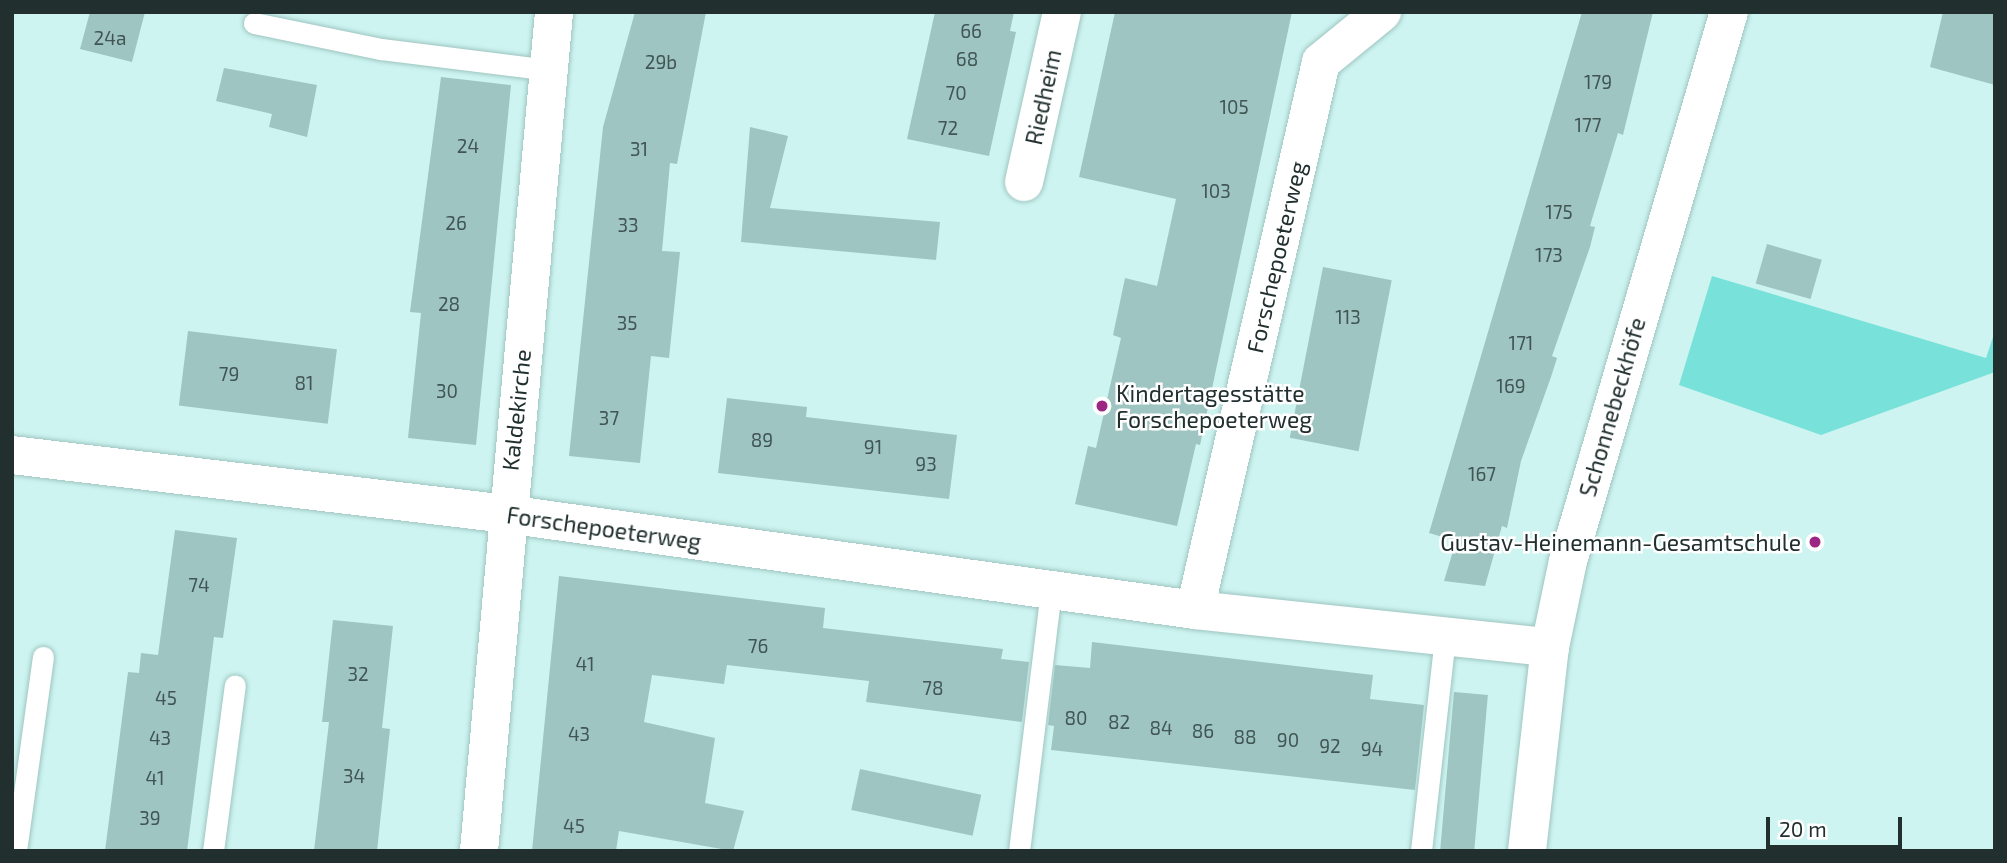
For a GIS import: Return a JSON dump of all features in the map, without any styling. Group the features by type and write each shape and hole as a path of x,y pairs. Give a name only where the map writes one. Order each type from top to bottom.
{"street":[{"name":"Kaldekirche","path":"479,851 506,514 554,12"},
{"name":"Riedheim","path":"1024,182 1062,12"},
{"name":"Forschepoeterweg","path":"1195,610 1321,62 1382,12"},
{"name":"Schonnebeckhöfe","path":"1527,851 1550,647 1610,408 1729,12"},
{"name":"Forschepoeterweg","path":"12,455 506,514 1195,610 1550,647"}],"lane":[{"path":"254,23 381,49 549,70"},
{"path":"1019,851 1051,591"},
{"path":"1421,851 1445,636"},
{"path":"16,851 43,657"},
{"path":"213,851 234,685"}],"shaded area":[{"path":"1712,276 1986,358 1995,331 1995,372 1821,435 1679,385"}],"building":[{"path":"90,12 145,12 132,62 80,49"},
{"path":"635,12 706,12 677,164 670,163 662,251 680,252 669,358 651,356 640,463 569,456 603,127"},
{"path":"935,12 1014,12 1010,31 1016,32 989,156 907,139"},
{"path":"1115,12 1292,12 1200,445 1196,444 1177,526 1075,504 1088,446 1096,448 1121,338 1113,335 1125,278 1157,286 1176,199 1079,177"},
{"path":"1582,12 1653,12 1623,135 1618,133 1590,226 1595,227 1590,247 1552,356 1557,358 1551,377 1521,461 1507,528 1502,526 1485,586 1444,581 1456,541 1429,533"},
{"path":"1943,12 1995,12 1995,85 1930,67"},
{"path":"224,68 317,85 307,137 269,127 272,114 216,101"},
{"path":"441,77 511,85 476,445 408,438 421,313 410,312"},
{"path":"750,127 788,136 770,208 940,222 936,260 741,242"},
{"path":"1767,244 1822,260 1810,299 1756,283"},
{"path":"1323,267 1392,280 1359,451 1290,438"},
{"path":"188,331 337,349 328,424 179,405"},
{"path":"727,398 807,407 806,417 957,435 949,499 718,473"},
{"path":"175,530 237,538 223,638 214,637 187,851 105,851 128,672 139,673 141,653 158,655"},
{"path":"559,576 825,608 823,628 1003,649 1001,659 1029,662 1022,722 866,702 869,681 727,665 724,684 652,675 644,722 715,738 705,803 744,811 733,851 619,831 616,851 532,851"},
{"path":"333,620 393,626 382,728 390,729 377,851 314,851 329,722 322,722"},
{"path":"1092,642 1373,675 1370,699 1424,705 1415,790 1051,750 1054,726 1048,725 1055,665 1090,668"},
{"path":"1454,692 1488,695 1474,851 1440,851"},
{"path":"860,769 981,795 973,836 851,810"}],"place":[{"name":"Kindertagesstätte Forschepoeterweg","path":"1102,406"},
{"name":"Gustav-Heinemann-Gesamtschule","path":"1815,542"}]}
